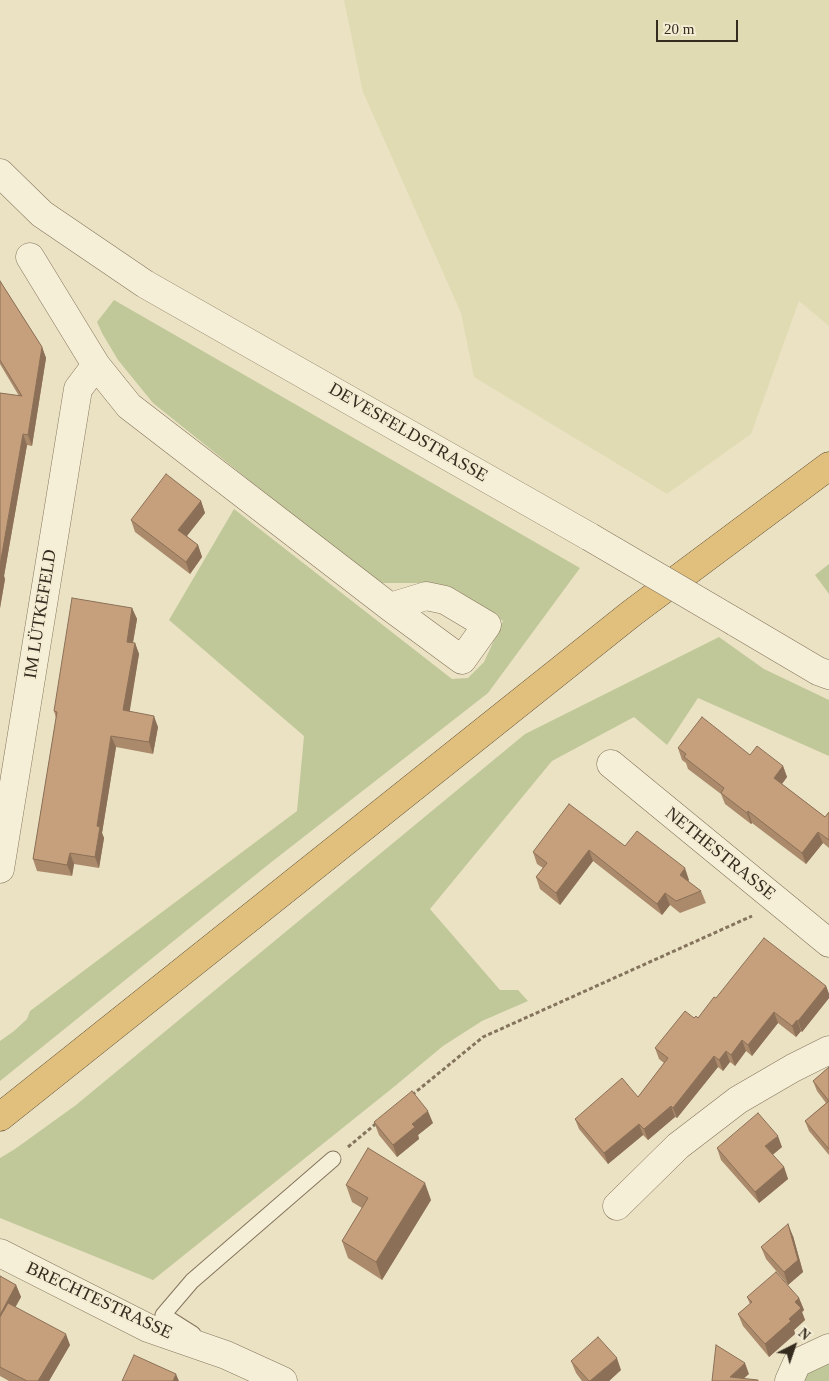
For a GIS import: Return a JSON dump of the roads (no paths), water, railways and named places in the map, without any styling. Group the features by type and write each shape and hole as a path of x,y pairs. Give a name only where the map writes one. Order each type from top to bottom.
{"highway":[{"path":"0,1117 632,613 829,466"}],"street":[{"name":"DEVESFELDSTRASSE","path":"0,173 42,214 145,284 590,537 818,671 829,675"},
{"path":"30,257 96,365 129,406 390,607"},
{"name":"IM LÜTKEFELD","path":"0,869 3,835 78,389 96,365"},
{"name":"NETHESTRASSE","path":"611,764 829,943"},
{"path":"617,1206 678,1146 738,1100 793,1068 829,1050"},
{"name":"BRECHTESTRASSE","path":"0,1253 148,1328 226,1355 283,1381"},
{"path":"789,1381 797,1363 829,1348"}],"lane":[{"path":"226,1355 163,1315 192,1281 333,1159"}]}
